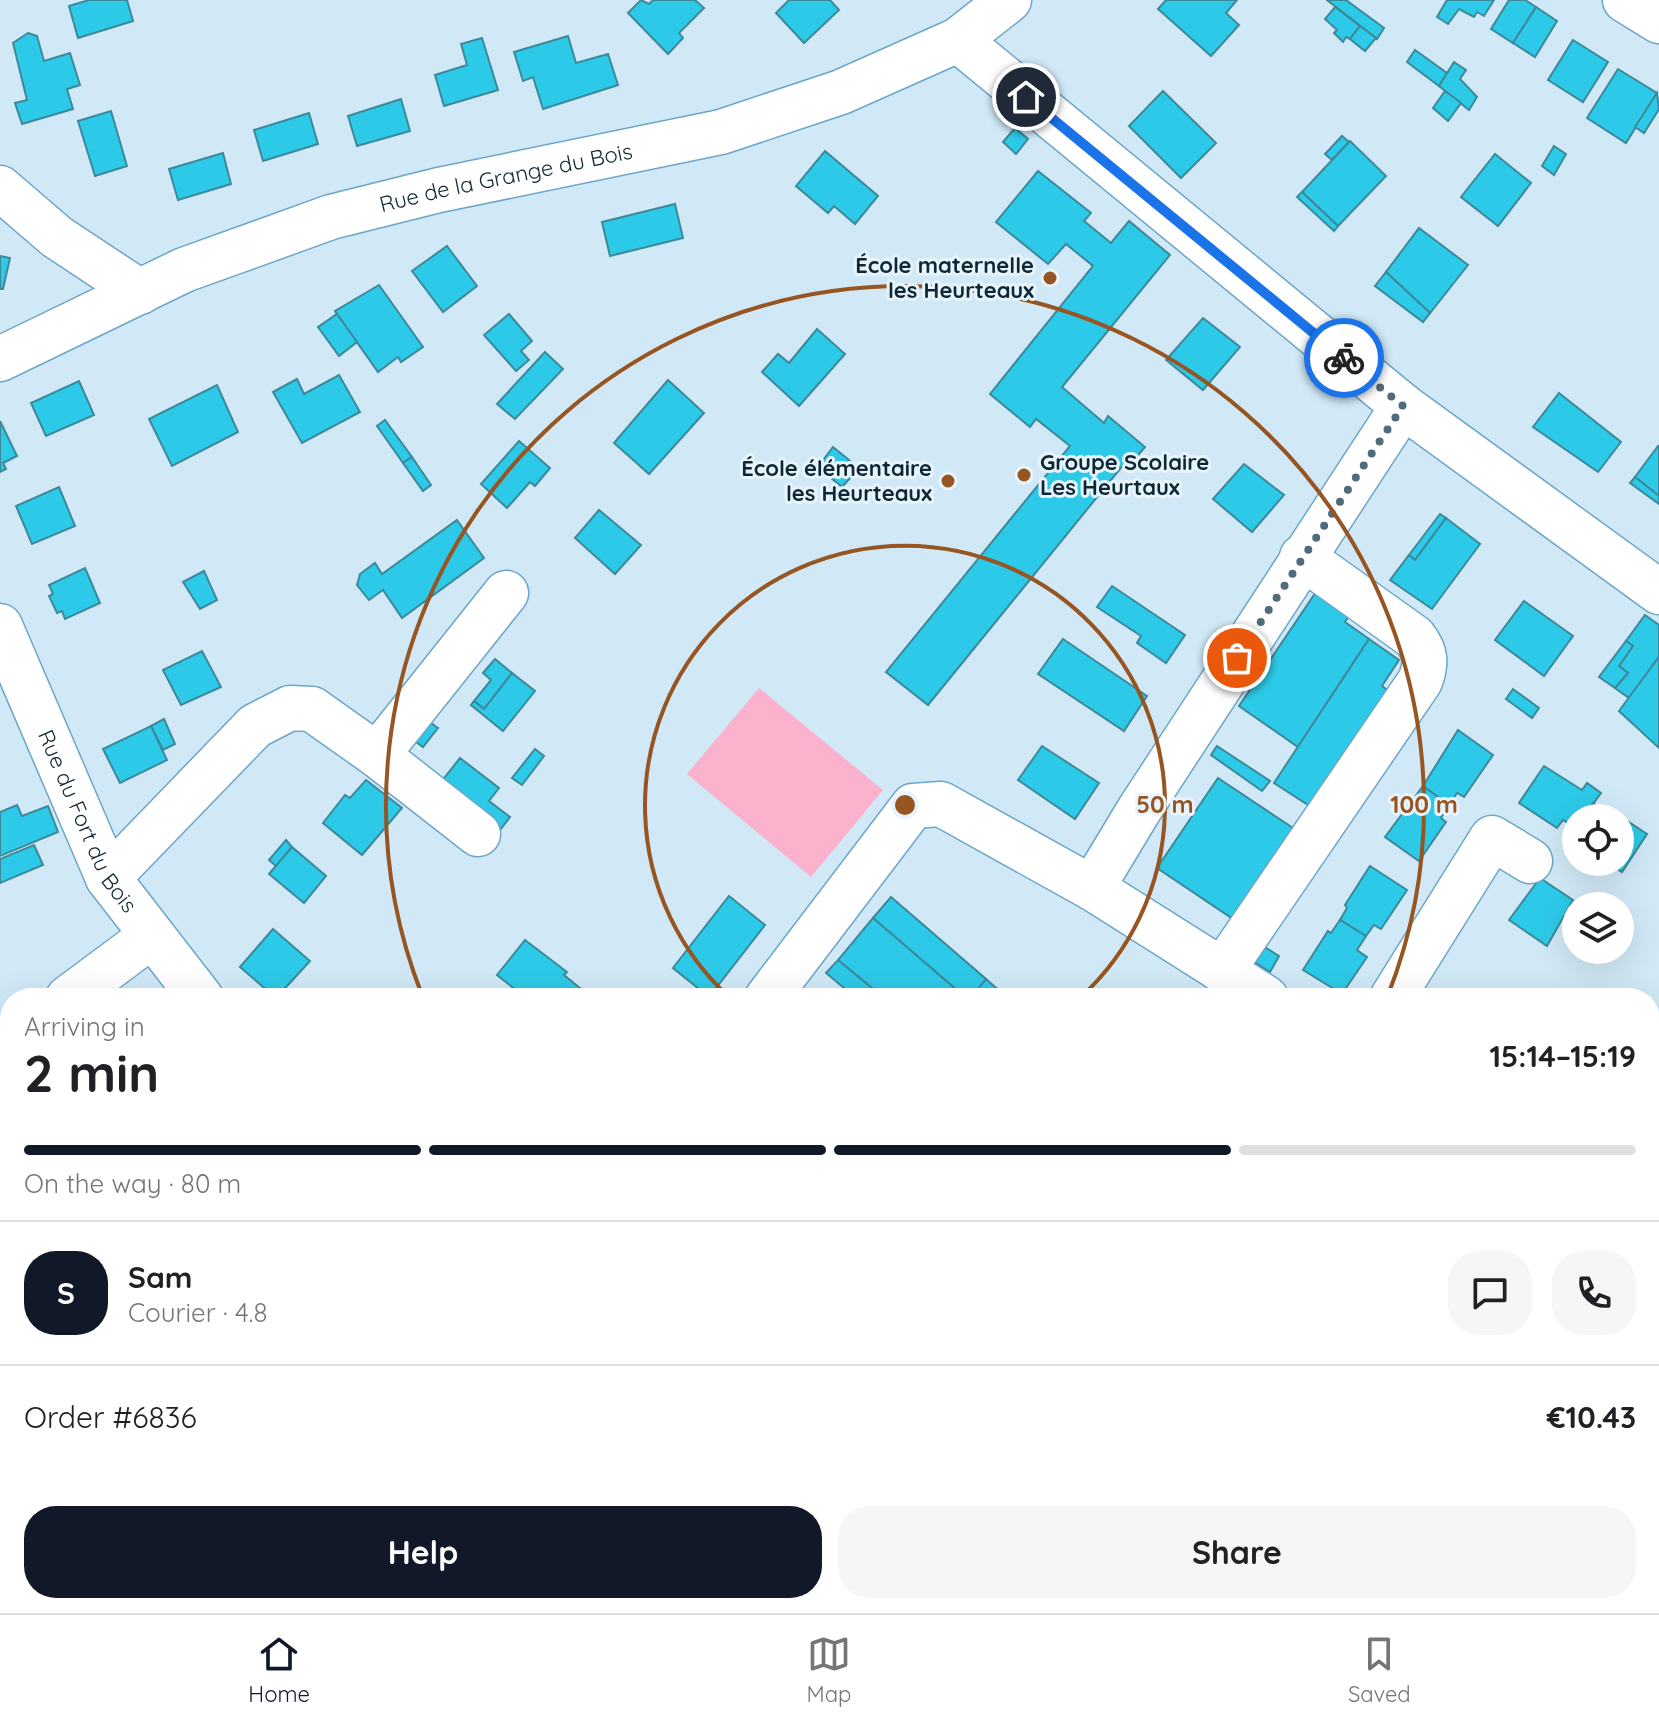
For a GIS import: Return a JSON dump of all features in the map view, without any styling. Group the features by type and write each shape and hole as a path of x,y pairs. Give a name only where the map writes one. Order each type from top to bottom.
{"street":[{"name":"Rue de la Grange du Bois","path":"0,359 199,265 331,217 439,190 721,132 841,92 958,40 1009,0"},
{"path":"1625,0 1659,21"},
{"path":"958,40 1403,406 1659,592"},
{"path":"0,188 57,237 140,292"},
{"path":"1092,888 1302,557 1403,406"},
{"path":"1222,971 1420,681 1426,666 1424,649 1414,637 1302,557"},
{"path":"377,755 506,593"},
{"name":"Rue du Fort du Bois","path":"0,626 108,878 150,937 193,988"},
{"path":"108,878 255,726 290,708 312,709 478,834"},
{"path":"775,988 913,806 941,804 1092,888 1250,988"},
{"path":"1398,988 1492,838 1530,861"},
{"path":"81,988 150,937"}],"shaded area":[{"path":"759,688 883,790 811,877 687,774"}],"building":[{"path":"89,0 127,0 133,21 78,38 69,6"},
{"path":"641,0 649,4 653,0 695,0 704,8 679,33 683,38 668,54 628,13"},
{"path":"789,0 830,0 839,10 804,43 776,13"},
{"path":"1166,0 1237,0 1226,13 1239,25 1211,56 1158,9"},
{"path":"1327,0 1346,0 1384,28 1377,39"},
{"path":"1447,0 1494,0 1484,16 1477,12 1474,17 1459,9 1448,24 1437,17"},
{"path":"1509,0 1525,0 1536,7 1513,43 1491,29"},
{"path":"1335,7 1360,26 1350,39 1346,37 1343,42 1334,33 1337,30 1325,19"},
{"path":"1536,7 1557,21 1535,57 1513,43"},
{"path":"1360,26 1376,38 1365,51 1350,39"},
{"path":"28,33 37,36 44,61 70,53 80,85 67,89 73,109 22,124 15,103 27,100 13,43"},
{"path":"568,36 576,63 608,54 618,85 543,109 533,77 523,81 514,52"},
{"path":"482,38 498,90 444,106 435,75 467,65 461,44"},
{"path":"1573,40 1608,62 1583,102 1548,80"},
{"path":"1415,50 1447,73 1439,86 1407,62"},
{"path":"1454,62 1466,70 1460,79 1477,97 1469,110 1439,86"},
{"path":"1618,69 1657,93 1626,143 1587,118"},
{"path":"1163,91 1216,143 1181,178 1129,126"},
{"path":"1445,91 1461,103 1448,121 1433,108"},
{"path":"1657,93 1659,109 1644,133 1635,127"},
{"path":"401,99 410,131 357,146 348,116"},
{"path":"111,111 127,166 95,176 78,121"},
{"path":"309,113 318,144 263,161 254,130"},
{"path":"1015,128 1028,139 1016,154 1003,142"},
{"path":"1342,136 1349,142 1332,160 1325,154"},
{"path":"1350,141 1386,176 1338,226 1302,192"},
{"path":"1554,146 1566,154 1554,175 1542,166"},
{"path":"825,151 878,196 855,224 834,206 828,213 796,186"},
{"path":"223,153 231,184 178,200 169,169"},
{"path":"1495,154 1531,183 1498,226 1461,197"},
{"path":"1038,171 1091,213 1084,221 1111,243 1129,221 1170,255 1062,387 1104,423 1108,416 1145,447 1128,467 1124,464 928,705 886,672 1070,446 1036,419 1030,427 990,394 1093,266 1066,244 1048,264 996,222"},
{"path":"1302,192 1338,226 1334,231 1297,197"},
{"path":"675,204 683,238 610,256 602,222"},
{"path":"1419,228 1468,265 1430,313 1386,272"},
{"path":"447,246 477,286 443,312 412,271"},
{"path":"0,256 10,258 3,289 0,289"},
{"path":"1386,272 1430,313 1423,322 1375,286"},
{"path":"379,285 423,347 401,362 398,357 378,372 335,311"},
{"path":"337,314 357,342 339,356 318,327"},
{"path":"509,314 532,341 521,351 529,360 516,371 484,335"},
{"path":"1203,318 1240,347 1203,390 1166,360"},
{"path":"817,329 845,354 799,406 762,372 778,354 789,363"},
{"path":"545,352 563,369 515,419 497,404"},
{"path":"339,375 360,412 302,443 273,392 297,379 304,394"},
{"path":"668,380 704,413 649,474 614,443"},
{"path":"79,381 94,415 46,436 31,403"},
{"path":"217,385 238,432 172,466 149,419"},
{"path":"1559,393 1621,442 1598,472 1533,427"},
{"path":"385,420 412,457 403,463 377,426"},
{"path":"0,421 17,456 3,463 6,469 0,472"},
{"path":"519,441 550,468 535,486 530,482 507,508 481,484"},
{"path":"833,447 859,468 842,487 818,467"},
{"path":"1659,447 1659,496 1635,477"},
{"path":"412,457 431,485 423,491 403,463"},
{"path":"1244,464 1284,495 1252,532 1213,499"},
{"path":"1635,477 1659,496 1659,504 1630,483"},
{"path":"59,487 75,526 32,544 16,506"},
{"path":"599,510 641,545 615,574 575,538"},
{"path":"1440,514 1446,518 1415,560 1409,555"},
{"path":"1446,518 1480,544 1432,609 1390,580 1409,555 1415,560"},
{"path":"457,520 484,558 402,618 383,590 369,600 357,585 360,574 375,563 382,574"},
{"path":"85,568 100,603 65,619 62,611 57,613 49,596 53,594 49,585"},
{"path":"204,571 217,600 200,609 183,582"},
{"path":"1112,586 1185,635 1166,663 1137,643 1141,636 1097,607"},
{"path":"1316,592 1349,616 1345,622 1369,639 1298,747 1239,706"},
{"path":"1524,601 1573,636 1544,676 1495,640"},
{"path":"1645,615 1659,625 1659,657 1629,698 1615,688 1628,673 1619,666 1633,646 1626,641"},
{"path":"1063,639 1147,696 1124,731 1038,674"},
{"path":"1369,639 1399,660 1382,686 1395,696 1319,812 1274,783"},
{"path":"1626,641 1633,646 1619,666 1628,673 1615,688 1599,677"},
{"path":"202,651 221,687 181,705 163,670"},
{"path":"495,659 512,673 484,709 474,701 491,680 483,673"},
{"path":"1659,659 1659,748 1619,711"},
{"path":"512,673 535,691 503,731 471,705 474,701 484,709"},
{"path":"1513,689 1539,708 1532,718 1506,699"},
{"path":"421,716 438,728 423,747 408,736"},
{"path":"164,719 175,744 163,750 151,726"},
{"path":"151,726 167,760 120,783 103,749"},
{"path":"1458,730 1493,755 1464,797 1457,793 1449,805 1423,786"},
{"path":"1042,746 1099,783 1075,819 1018,780"},
{"path":"1217,746 1270,781 1262,791 1211,755"},
{"path":"535,749 544,756 522,785 512,778"},
{"path":"460,758 499,788 489,801 510,817 496,835 437,787"},
{"path":"1544,766 1582,790 1587,783 1601,793 1593,804 1562,804 1562,821 1557,828 1519,803"},
{"path":"1218,778 1296,830 1236,921 1157,868"},
{"path":"366,780 402,808 362,855 323,823 345,795 350,798"},
{"path":"1423,786 1449,805 1441,818 1446,822 1419,861 1385,837"},
{"path":"17,805 22,816 48,806 58,832 0,856 0,812"},
{"path":"1634,825 1647,834 1634,854"},
{"path":"286,840 292,847 276,866 269,860"},
{"path":"34,845 43,865 0,883 0,859"},
{"path":"292,847 326,876 304,903 269,874"},
{"path":"1370,866 1407,890 1381,929 1374,925 1366,936 1340,920 1347,908 1345,905"},
{"path":"1540,878 1562,893 1562,919 1547,946 1509,920"},
{"path":"729,896 765,925 716,988 698,988 673,968"},
{"path":"891,897 986,979 979,988 954,988 873,918"},
{"path":"873,918 954,988 872,988 838,960"},
{"path":"1340,920 1366,936 1357,950 1367,957 1346,988 1332,988 1303,970 1328,931 1331,933"},
{"path":"273,929 310,961 285,988 264,988 240,967"},
{"path":"525,940 567,972 564,975 580,988 513,988 497,975"},
{"path":"1263,946 1279,956 1270,972 1253,961"},
{"path":"838,960 872,988 844,988 826,973"},
{"path":"986,979 996,988 979,988"}],"way so far":[{"path":"1237,658 1403,406 1344,358"}],"place":[{"name":"École maternelle les Heurteaux","path":"1050,278"},
{"name":"Groupe Scolaire Les Heurtaux","path":"1024,475"},
{"name":"École élémentaire les Heurteaux","path":"948,481"}],"route":[{"path":"1026,97 1344,358"}]}
